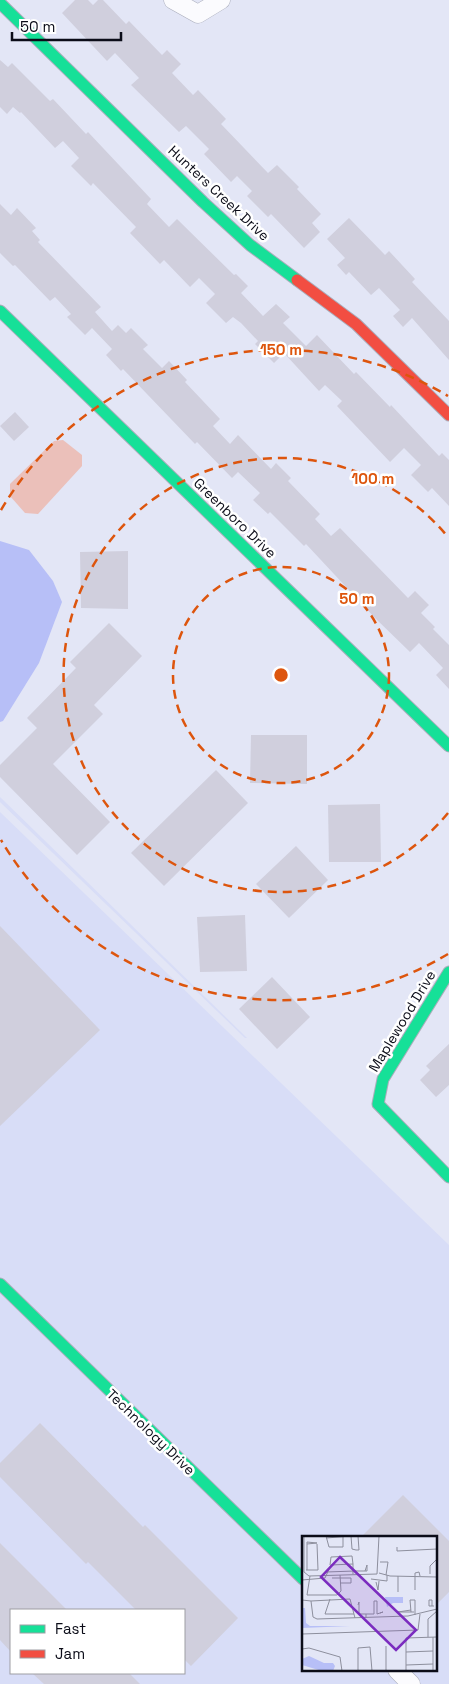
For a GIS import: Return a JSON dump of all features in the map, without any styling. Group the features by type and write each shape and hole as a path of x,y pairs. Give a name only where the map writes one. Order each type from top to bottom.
{"street":[{"path":"173,0 198,14 221,0"},
{"name":"Hunters Creek Drive","path":"0,3 230,226 250,244 356,324 449,415"},
{"name":"Greenboro Drive","path":"0,311 449,746"},
{"name":"Maplewood Drive","path":"449,972 383,1079 378,1104 449,1178"},
{"name":"Technology Drive","path":"0,1284 302,1578"},
{"path":"399,1672 411,1684"}],"shaded area":[{"path":"63,440 82,455 82,466 38,514 25,513 10,496 10,484 54,441"},
{"path":"0,797 247,1038 0,802"},
{"path":"0,812 449,1245 449,1684 0,1684"}],"water":[{"path":"0,541 29,550 53,581 62,602 39,663 3,721 0,722"}],"building":[{"path":"75,0 88,0 93,5 98,0 103,0 126,24 129,21 162,55 167,50 181,64 172,73 193,95 198,90 226,119 221,124 268,173 277,165 299,187 297,189 321,214 312,223 320,232 304,248 271,214 268,217 247,196 252,191 237,176 231,182 204,154 209,149 186,126 179,132 131,85 139,78 115,53 107,61 62,13"},
{"path":"0,60 8,67 12,63 50,101 53,99 86,134 88,132 151,199 147,204 169,227 177,219 234,275 236,274 248,286 241,293 263,316 276,304 290,317 283,323 306,346 317,335 354,374 356,372 390,407 391,405 439,456 442,453 449,460 449,506 432,488 428,492 411,475 421,465 404,448 390,462 337,406 342,401 325,385 319,391 284,353 274,363 255,344 258,341 241,323 233,317 226,323 206,303 215,294 199,278 190,287 164,260 160,264 130,233 136,227 93,183 91,186 71,166 79,158 63,141 55,148 21,112 13,107 7,114 0,107"},
{"path":"0,204 11,215 17,208 36,228 32,231 40,240 38,242 101,307 95,312 112,331 118,325 126,333 131,328 148,345 143,349 162,368 169,361 187,380 185,382 220,419 213,426 230,444 238,435 271,469 276,463 291,478 288,481 320,514 315,519 331,536 340,528 408,598 415,591 429,605 421,613 435,627 433,629 449,645 449,689 436,675 443,668 419,643 410,652 375,618 306,544 304,546 270,512 268,514 253,500 260,493 238,472 232,478 197,442 195,444 123,369 121,371 106,355 112,349 92,328 85,335 67,317 71,314 55,297 50,301 15,265 13,266 0,253"},
{"path":"349,218 385,255 389,251 415,279 412,282 449,321 449,360 412,318 403,327 393,316 400,310 379,288 371,295 349,272 346,275 337,265 345,258 327,239"},
{"path":"15,412 29,427 14,441 0,426"},
{"path":"128,551 128,609 81,608 80,552"},
{"path":"109,623 142,656 94,705 103,714 53,764 110,822 77,855 0,777 0,765 37,728 27,718 76,668 70,662"},
{"path":"251,735 307,735 307,784 250,783"},
{"path":"216,770 248,803 164,886 131,853"},
{"path":"380,804 381,862 329,862 328,805"},
{"path":"296,846 328,880 289,918 256,884"},
{"path":"245,915 247,971 200,972 197,917"},
{"path":"0,926 100,1030 0,1126"},
{"path":"272,977 310,1017 277,1049 239,1009"},
{"path":"449,1044 449,1085 436,1097 420,1080 430,1070 426,1066"},
{"path":"40,1423 143,1527 145,1525 238,1618 191,1666 185,1660 185,1609 135,1609 88,1562 86,1564 0,1477 0,1463"},
{"path":"403,1495 449,1541 449,1592 436,1605 436,1536 362,1536"},
{"path":"0,1543 66,1609 10,1609 10,1651 0,1640"},
{"path":"33,1674 130,1674 140,1684 44,1684"}],"traffic: fast":[{"path":"0,3 203,202 250,245 297,280"},
{"path":"0,311 449,746"},
{"path":"449,972 383,1079 378,1104 449,1177"},
{"path":"0,1284 302,1578"}],"traffic: jam":[{"path":"297,280 356,324 449,415"}]}
